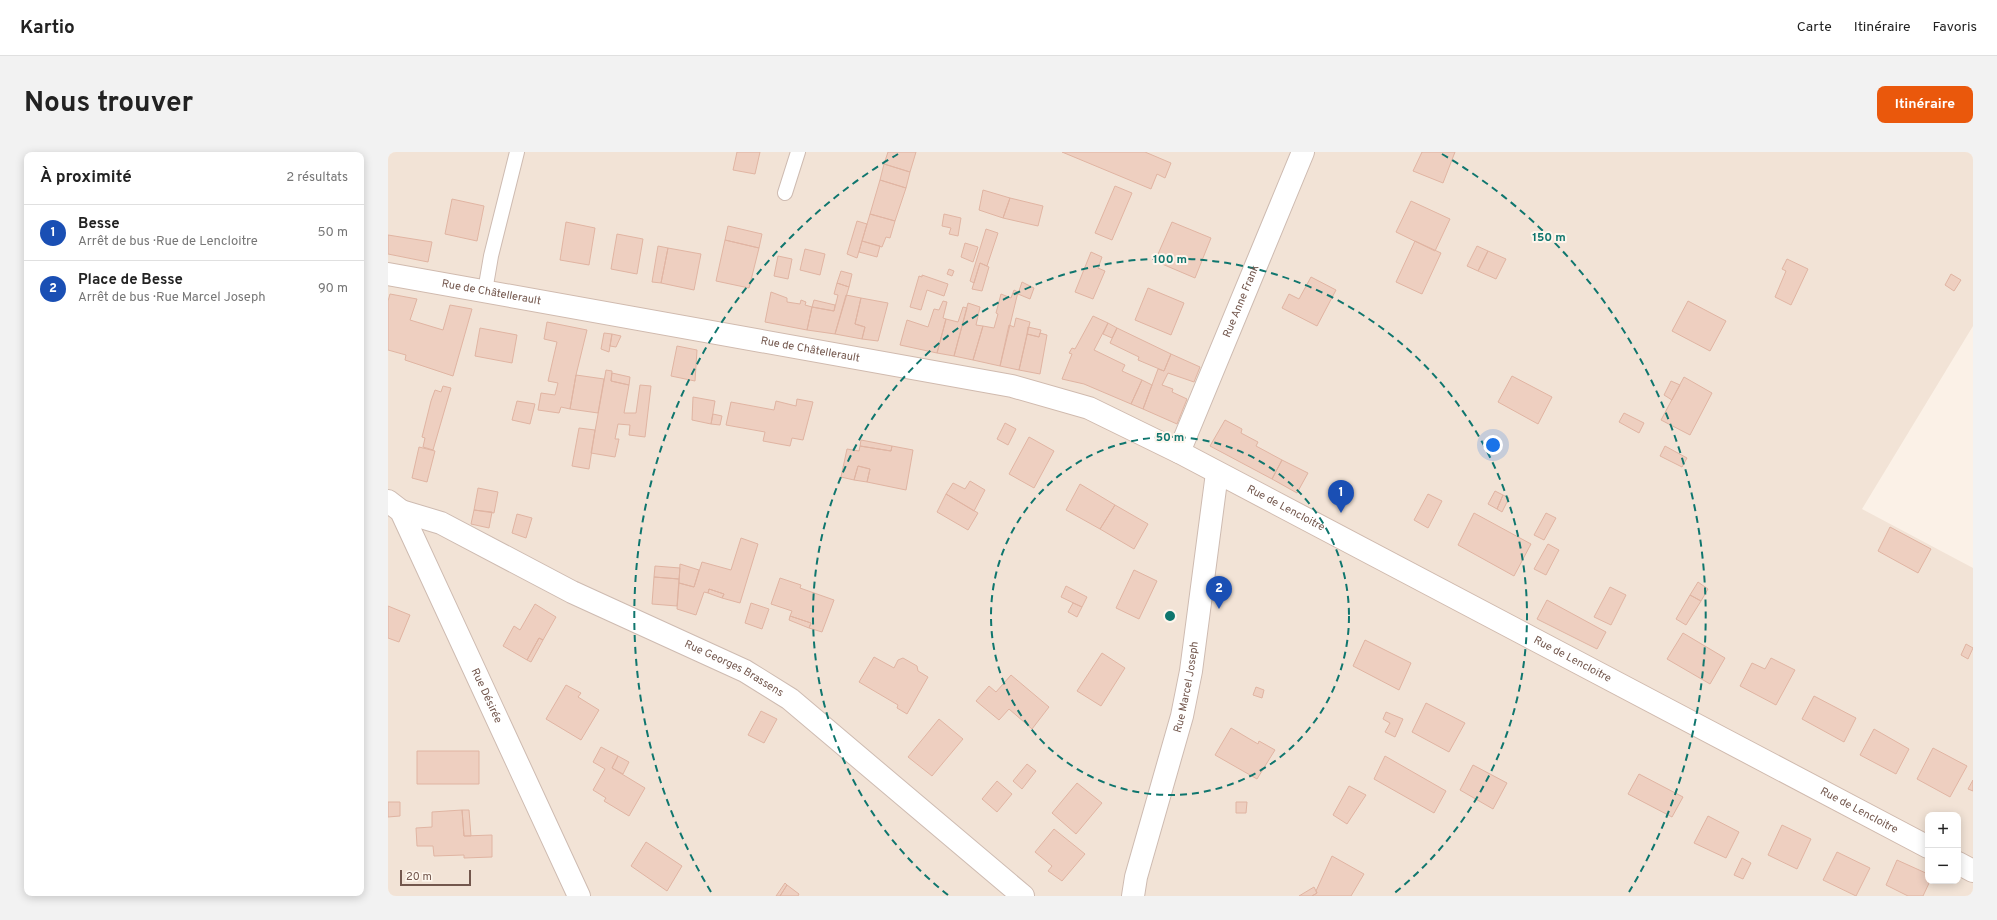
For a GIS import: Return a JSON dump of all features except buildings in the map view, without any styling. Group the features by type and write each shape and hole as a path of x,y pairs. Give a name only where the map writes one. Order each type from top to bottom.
{"street":[{"name":"Rue Anne Frank","path":"1179,452 1303,152"},
{"name":"Rue de Châtellerault","path":"388,274 1012,386 1089,408 1179,452 1218,473"},
{"name":"Rue de Lencloitre","path":"1218,473 1925,845"},
{"name":"Rue Marcel Joseph","path":"1133,896 1136,877 1182,716 1191,671 1218,473"},
{"name":"Rue Désirée","path":"395,506 579,896"},
{"name":"Rue Georges Brassens","path":"395,506 441,522 572,592 745,671 790,699 1023,896"},
{"path":"1961,865 1973,871"}],"lane":[{"path":"485,291 491,256 517,152"},
{"path":"785,194 798,152"}],"shaded area":[{"path":"388,152 1973,152 1973,326 1862,509 1973,568 1973,896 388,896"}],"place":[{"name":"Besse","path":"1341,513"},
{"name":"Place de Besse","path":"1219,609"}]}
